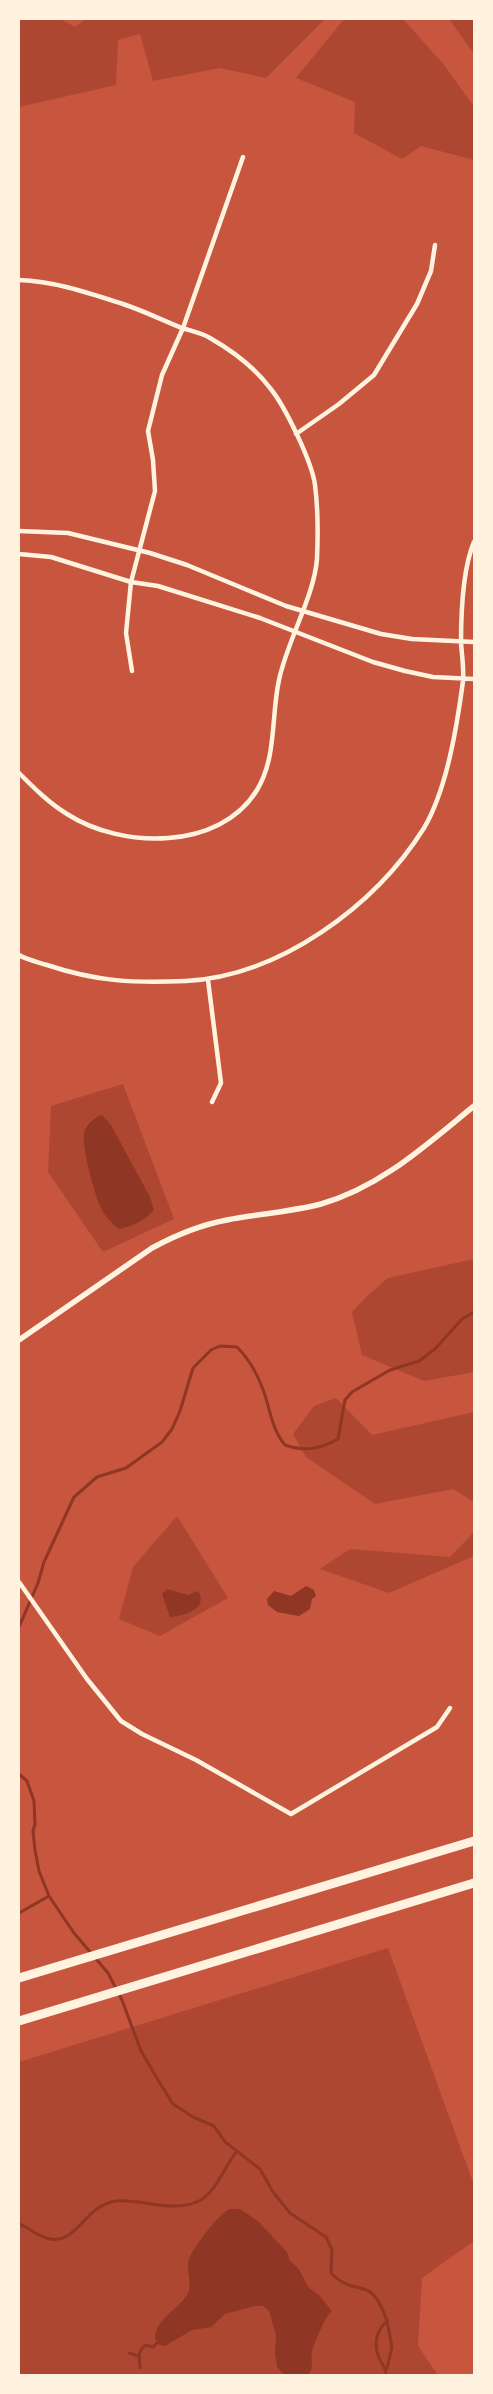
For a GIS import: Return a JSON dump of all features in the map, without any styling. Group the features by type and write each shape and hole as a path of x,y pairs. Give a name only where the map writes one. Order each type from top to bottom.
{"highway":[{"path":"19,1978 474,1841"},
{"path":"19,2021 474,1883"}],"street":[{"path":"132,671 126,633 131,582 155,491 153,460 148,431 162,375 183,328 243,157"},
{"path":"296,434 339,404 374,375 417,304 431,271 435,244"},
{"path":"19,280 38,280 93,294 148,312 208,337 243,360 270,388 296,434 315,483 317,559 310,589 278,680 268,763 257,791 234,815 202,833 165,838 125,837 69,815 41,794 19,773"},
{"path":"19,531 68,533 140,551 187,565 301,611 381,634 412,640 474,642"},
{"path":"19,954 78,975 134,983 208,980 262,963 315,936 353,910 391,872 424,827 444,780 454,736 463,679 461,642 466,579 474,542"},
{"path":"19,554 50,557 131,582 158,586 295,630 373,662 433,677 474,678"},
{"path":"208,980 220,1083 212,1102"},
{"path":"19,1340 152,1248 172,1237 192,1229 226,1220 296,1210 348,1194 406,1161 474,1106"},
{"path":"19,1582 121,1722 196,1760 291,1814 437,1727 450,1708"}],"shaded area":[{"path":"19,19 61,19 75,27 85,19 324,20 266,78 220,68 153,81 140,34 118,40 116,85 19,107"},
{"path":"344,19 403,19 445,66 474,107 474,160 421,146 402,159 354,133 355,102 296,78"},
{"path":"449,19 474,19 474,54"},
{"path":"123,1084 174,1219 103,1252 48,1172 51,1106"},
{"path":"102,1115 111,1125 150,1197 154,1210 138,1222 119,1229 107,1217 98,1202 86,1159 85,1129 91,1121"},
{"path":"474,1259 474,1372 424,1381 362,1355 352,1312 388,1278"},
{"path":"336,1398 372,1435 474,1412 474,1502 453,1489 375,1504 306,1457 293,1434 314,1406"},
{"path":"177,1516 228,1598 160,1636 119,1619 133,1567"},
{"path":"474,1532 474,1556 389,1593 320,1569 350,1549 450,1557"},
{"path":"306,1586 314,1590 316,1596 312,1599 310,1609 299,1616 277,1612 268,1605 267,1599 274,1591 291,1596"},
{"path":"167,1589 188,1595 198,1591 201,1597 198,1607 188,1613 170,1617 162,1594"},
{"path":"388,1948 474,2185 474,2241 422,2278 418,2346 438,2375 19,2375 19,2062"},
{"path":"230,2209 240,2209 258,2221 287,2252 290,2261 298,2268 309,2288 319,2295 332,2311 315,2342 312,2351 311,2369 308,2375 284,2375 277,2367 275,2352 276,2335 269,2311 263,2306 255,2306 225,2314 211,2327 192,2330 165,2346 159,2345 155,2339 156,2332 163,2319 188,2293 190,2286 188,2262 194,2250 219,2217"}],"waterway":[{"path":"19,1627 38,1583 44,1562 74,1497 97,1477 126,1468 162,1442 172,1429 180,1411 193,1368 211,1350 220,1346 237,1347 249,1361 257,1376 280,1439 285,1445 306,1449 313,1448 338,1439 345,1400 352,1392 390,1370 419,1361 435,1349 462,1319 474,1312"},
{"path":"19,1774 27,1781 34,1801 35,1824 33,1831 35,1850 39,1871 49,1896 74,1933 108,1973 122,2000 141,2051 158,2080 173,2104 193,2117 214,2126 225,2142 260,2169 273,2192 290,2213 326,2237 332,2250 331,2273 340,2281 362,2288 375,2296 387,2321 380,2329 376,2342 377,2353 385,2368 386,2375"},
{"path":"19,1913 49,1896"},
{"path":"19,2224 46,2238 60,2239 68,2236 97,2209 117,2201 170,2206 191,2204 201,2200 212,2190 237,2151"},
{"path":"387,2321 392,2347 387,2368"},
{"path":"140,2368 139,2355 141,2350 146,2345 153,2347 157,2343"},
{"path":"129,2353 138,2356"}]}
